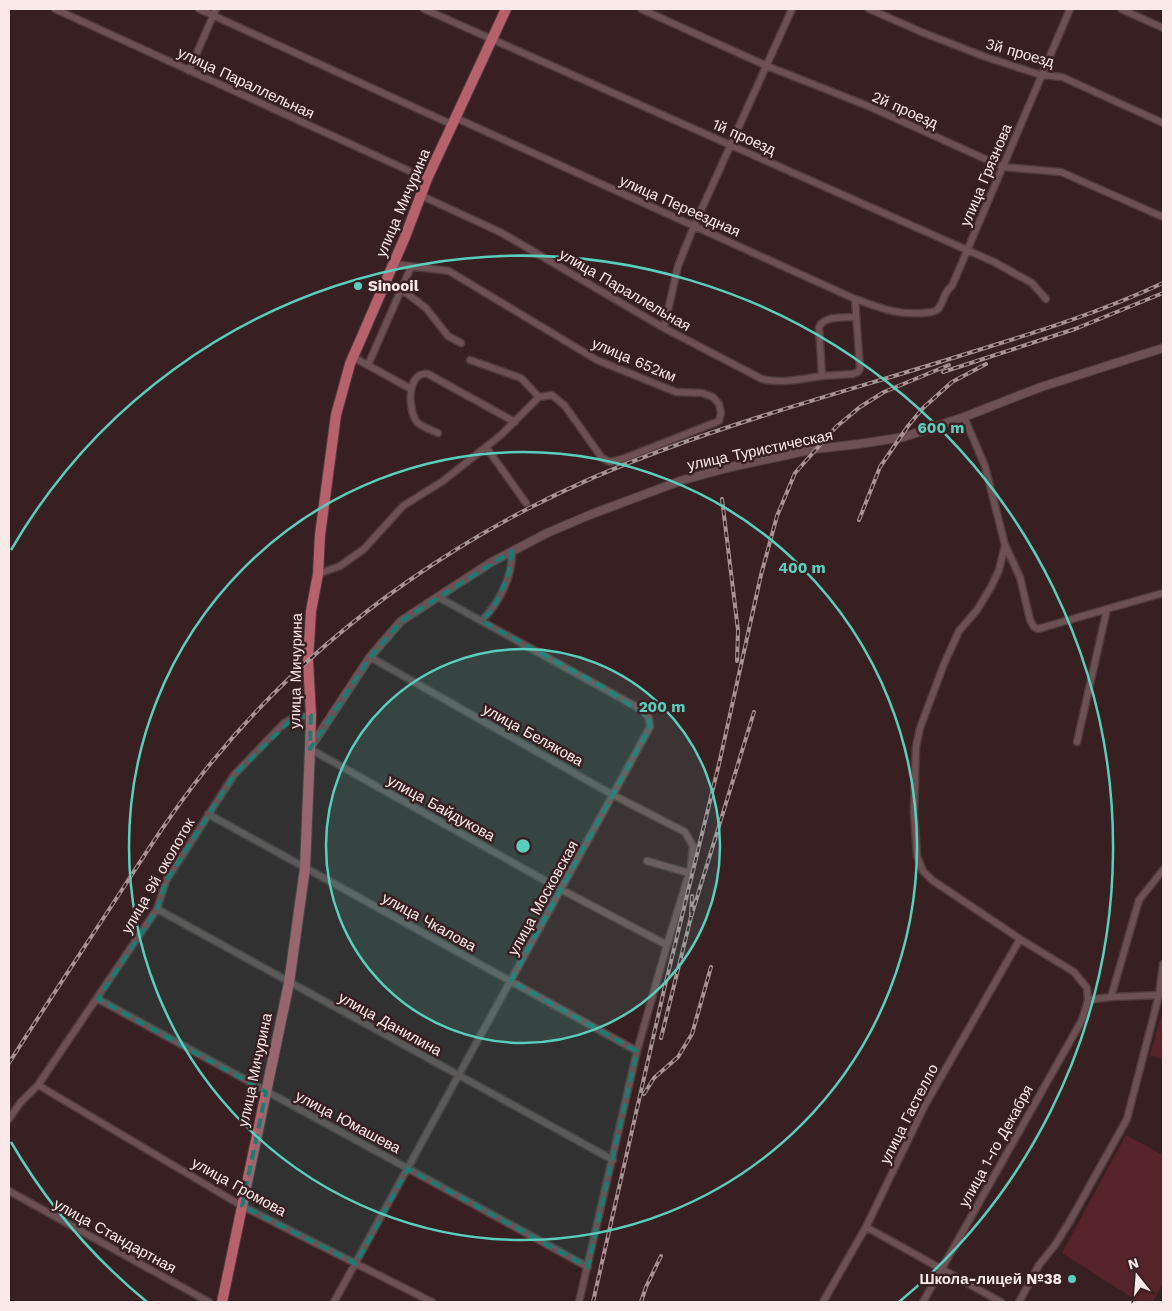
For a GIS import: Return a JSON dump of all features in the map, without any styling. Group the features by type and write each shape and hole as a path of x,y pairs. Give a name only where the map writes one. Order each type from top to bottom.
{"main road":[{"name":"улица Мичурина","path":"222,1302 289,983 305,868 310,749 308,651 311,611 318,574 320,535 335,422 353,357 422,196 427,179 506,9"}],"street":[{"name":"улица Параллельная","path":"55,9 427,179"},
{"name":"улица Переездная","path":"199,9 215,12 455,122 694,226 855,299 896,313"},
{"name":"1й проезд","path":"424,9 994,262 1032,283 1046,299"},
{"name":"2й проезд","path":"641,9 767,66 868,106 1003,167 1061,172 1163,218"},
{"path":"664,328 678,266 694,226 792,9"},
{"name":"3й проезд","path":"869,9 982,56 1041,75 1062,77 1163,124"},
{"name":"улица Грязнова","path":"896,313 934,311 938,308 946,289 952,286 1070,9"},
{"path":"1121,9 1163,28"},
{"path":"189,70 215,12"},
{"name":"улица Параллельная","path":"422,196 502,233 664,328 762,379 774,382 789,381 858,372 860,369 856,317"},
{"name":"улица 652км","path":"393,264 450,271 597,360 676,392 702,393 713,397 719,404 721,413 719,420 625,458 610,462 602,458 565,406 552,395 539,397"},
{"path":"368,365 411,267"},
{"path":"402,289 426,308 448,336 461,343"},
{"path":"822,376 819,327 827,319 856,317 855,299"},
{"name":"улица Туристическая","path":"310,749 370,658 401,621 490,562 547,533 684,480 731,467 815,449 904,437 964,417 1041,387 1163,348"},
{"path":"353,357 411,389"},
{"path":"318,574 340,566 364,548 403,506 444,481 516,422 539,397 521,378 470,360"},
{"path":"438,433 418,424 413,416 411,389 417,377 423,374 428,374 516,422"},
{"path":"964,417 985,466 1005,546 1020,577 1030,620 1034,627 1038,629 1163,593"},
{"path":"486,447 526,503"},
{"path":"1005,546 999,570 991,586 977,610 959,631 944,664 920,728 916,747 914,812 917,856 923,871 932,880 1020,939 1074,972 1087,988 1088,1000 1161,995"},
{"path":"481,621 494,608 505,584 510,570 512,551"},
{"name":"улица Московская","path":"334,1302 650,727 649,718 644,711 438,597"},
{"path":"1077,742 1107,609"},
{"name":"улица Белякова","path":"370,658 614,795 685,832 693,846 689,874"},
{"name":"улица 9й околоток","path":"9,1119 20,1103 38,1085 98,999 157,909 166,881 234,775 284,723 292,718 310,715"},
{"name":"улица Байдукова","path":"310,749 562,890 667,945"},
{"name":"улица Чкалова","path":"208,814 637,1051"},
{"path":"579,1302 637,1051 689,874 648,861"},
{"path":"1111,997 1139,900 1163,870"},
{"name":"улица Данилина","path":"157,909 613,1160"},
{"name":"улица Гастелло","path":"823,1302 866,1226 925,1105 1020,939"},
{"path":"1019,1302 1039,1265 1055,1246 1070,1221 1127,1119 1161,995 1163,964"},
{"name":"улица Юмашева","path":"98,999 588,1267"},
{"name":"улица 1-го Декабря","path":"923,1302 1082,1020 1088,1000"},
{"name":"улица Громова","path":"38,1085 242,1206 432,1302"},
{"name":"улица Стандартная","path":"9,1191 209,1302"},
{"path":"866,1226 941,1270 1001,1302"}],"highlighted area":[{"path":"512,551 508,576 494,608 482,621 605,688 649,718 650,727 635,756 511,981 637,1051 588,1267 408,1169 356,1264 242,1206 266,1092 98,999 157,909 166,881 234,775 293,718 311,715 310,749 370,657 401,621"}],"shaded area":[{"path":"1163,1009 1163,1060 1150,1055"},
{"path":"1126,1135 1163,1155 1163,1283 1153,1302 1139,1302 1062,1253"}],"railway":[{"path":"9,1063 158,835 203,773 249,719 299,669 352,623 409,580 468,542 530,508 594,477 660,451 776,412 1045,329 1116,303 1163,283"},
{"path":"943,372 1075,329 1163,293"},
{"path":"859,520 880,467 908,426 923,408 952,382 986,364"},
{"path":"593,1302 664,990 719,764 761,575 777,516 795,473 836,427 860,407 884,392 949,365"},
{"path":"722,499 738,630 737,661"},
{"path":"692,896 691,917 754,712"},
{"path":"661,1038 691,917"},
{"path":"644,1094 654,1078 678,1057 692,1034 711,967"},
{"path":"641,1302 661,1256"}],"place":[{"name":"Sinooil","path":"358,286"},
{"name":"Школа-лицей №38","path":"1072,1279"}]}
